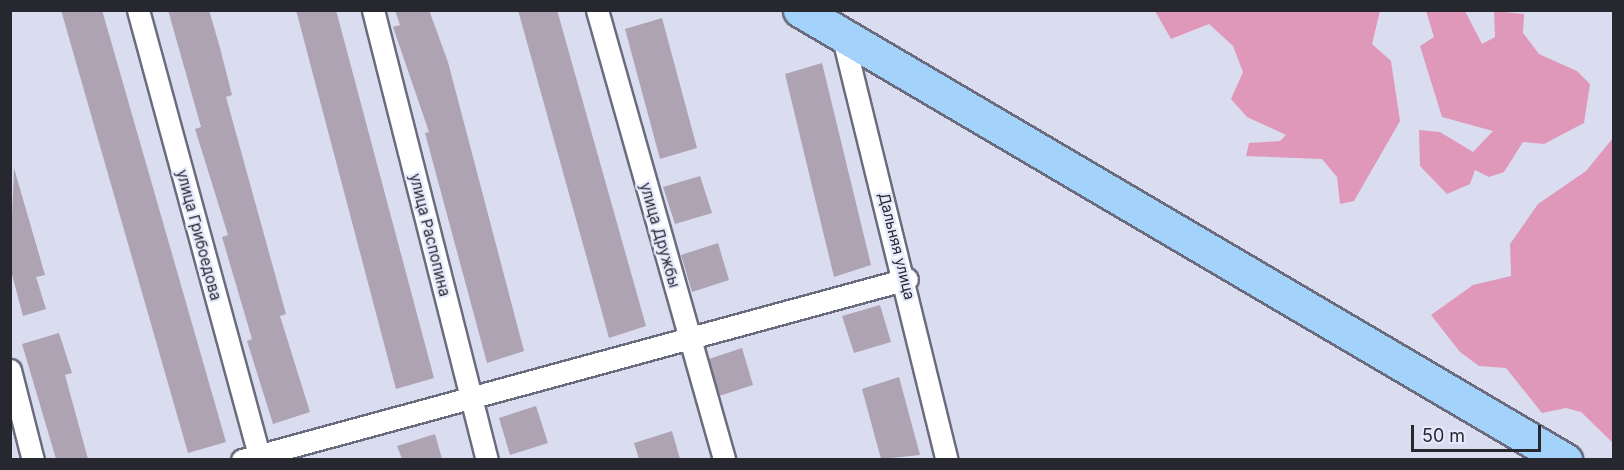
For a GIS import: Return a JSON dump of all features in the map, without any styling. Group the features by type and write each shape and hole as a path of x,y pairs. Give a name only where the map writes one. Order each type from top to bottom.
{"main road":[{"path":"801,10 1565,459"}],"street":[{"name":"улица Грибоедова","path":"138,10 253,458"},
{"name":"улица Распопина","path":"373,10 487,459"},
{"name":"улица Дружбы","path":"597,10 724,459"},
{"name":"Дальняя улица","path":"842,34 906,279 947,459"},
{"path":"253,458 688,336 906,279"},
{"path":"10,370 33,459"}],"shaded area":[{"path":"1155,11 1380,11 1372,44 1391,61 1400,121 1354,201 1340,204 1337,177 1322,159 1246,156 1249,143 1280,141 1286,135 1247,117 1231,99 1243,72 1233,46 1209,24 1171,39"},
{"path":"1426,11 1465,11 1482,44 1495,37 1494,11 1524,14 1523,33 1539,54 1577,71 1590,84 1584,123 1544,144 1523,142 1504,172 1489,177 1475,170 1470,184 1447,194 1420,166 1419,130 1440,132 1473,152 1493,131 1442,117 1420,46 1434,37"},
{"path":"1613,138 1613,443 1581,412 1566,408 1542,413 1506,368 1479,366 1460,352 1431,315 1473,285 1511,276 1510,244 1538,204 1586,171"}],"building":[{"path":"61,10 102,10 226,442 188,453"},
{"path":"168,10 209,10 232,95 226,97 286,314 280,316 310,412 273,424 247,341 252,339 222,237 228,235 195,129 201,127"},
{"path":"296,10 336,10 434,378 396,389"},
{"path":"395,10 429,10 448,62 524,351 487,363 425,133 429,132 393,27 400,25"},
{"path":"518,10 557,10 646,326 609,338"},
{"path":"662,18 697,148 660,159 625,29"},
{"path":"822,63 871,265 834,277 785,74"},
{"path":"14,168 45,275 36,277 46,309 23,316 10,267"},
{"path":"700,176 712,213 675,224 663,187"},
{"path":"718,243 729,280 692,292 681,255"},
{"path":"880,305 891,342 854,353 842,316"},
{"path":"59,333 72,373 65,375 88,459 56,459 22,344"},
{"path":"742,348 753,385 719,396 709,359"},
{"path":"899,377 920,455 881,459 862,389"},
{"path":"536,406 548,443 510,455 499,418"},
{"path":"672,431 680,459 639,459 634,443"},
{"path":"435,434 442,459 402,459 397,446"}]}
